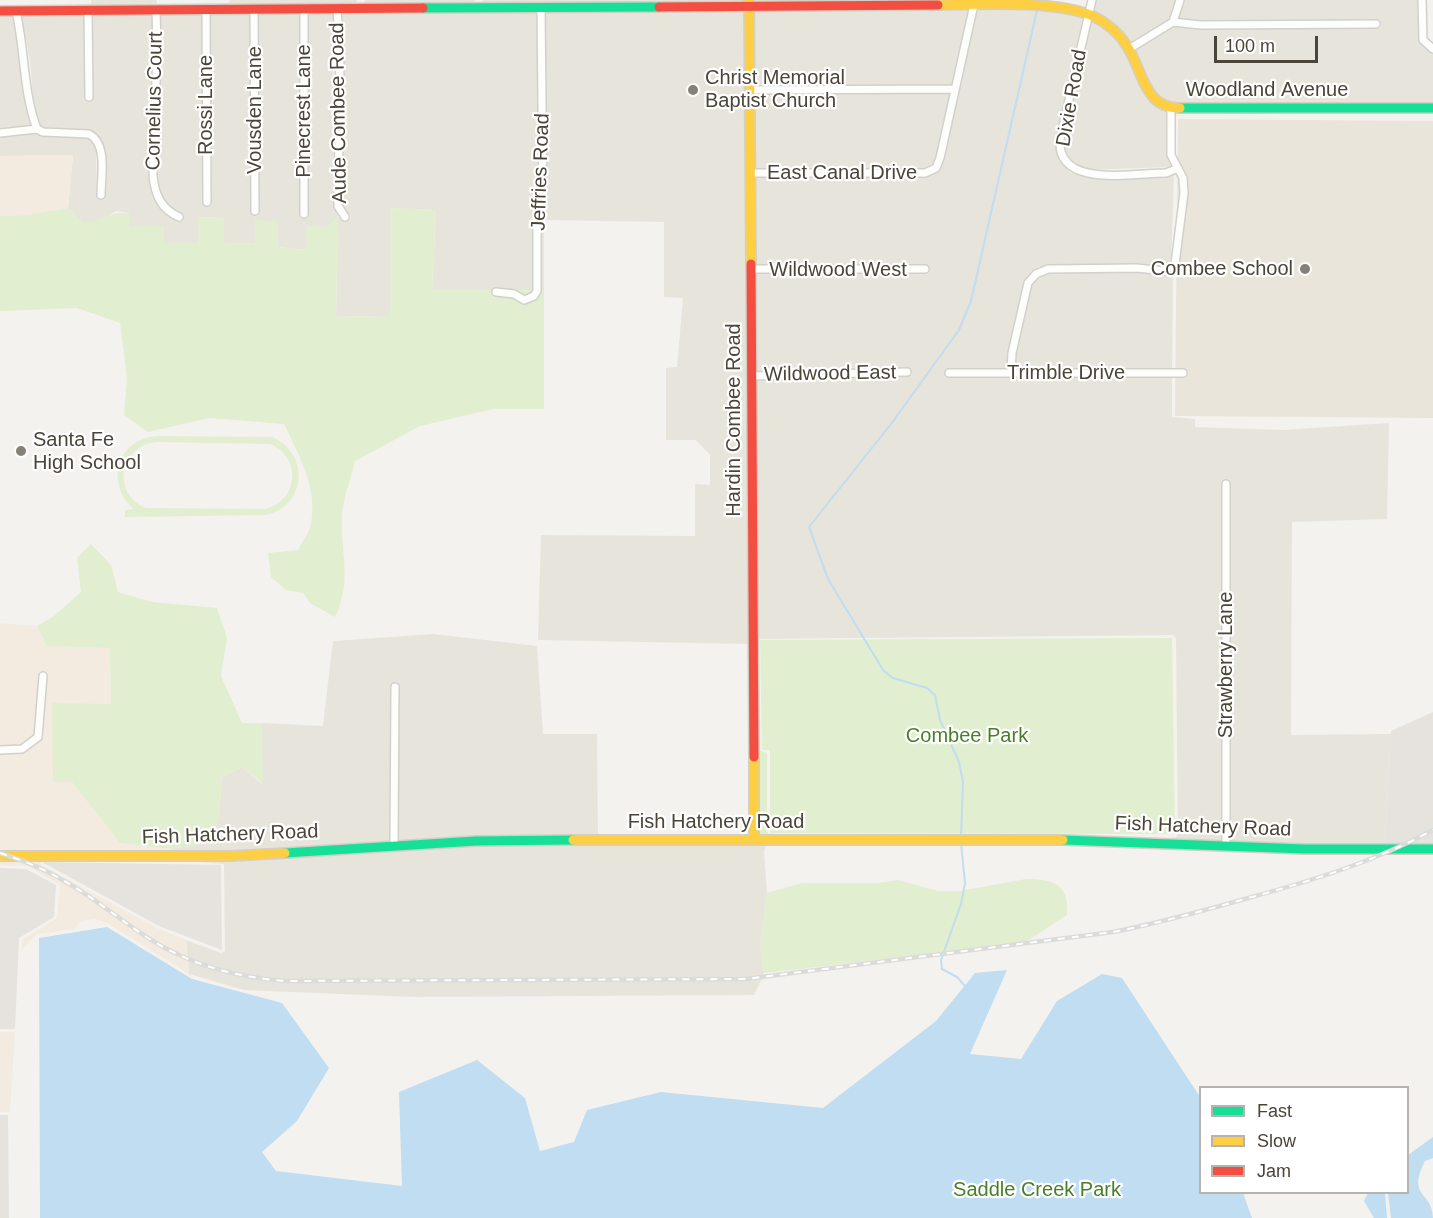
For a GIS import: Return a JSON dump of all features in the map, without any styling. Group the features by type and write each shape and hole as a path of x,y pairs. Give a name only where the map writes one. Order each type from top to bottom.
{"street":[{"name":"Dixie Road","path":"1092,0 1060,139 1063,160 1073,170 1086,174 1166,173 1176,169"},
{"path":"1173,22 1180,0"},
{"path":"1422,0 1423,40 1433,49"},
{"name":"Woodland Avenue","path":"0,11 337,8 360,4 479,4 541,7 836,2 1039,3 1068,6 1089,12 1115,31 1129,49 1146,92 1156,101 1171,108 1433,108"},
{"path":"750,90 955,89 974,2"},
{"name":"Hardin Combee Road","path":"749,3 754,840"},
{"name":"Jeffries Road","path":"496,292 514,294 524,300 534,296 537,291 537,224 543,200 543,18 541,7"},
{"name":"Pinecrest Lane","path":"304,8 304,214"},
{"name":"Aude Combee Road","path":"337,8 338,206 345,217"},
{"name":"Cornelius Court","path":"156,9 153,176 155,192 162,205 179,217"},
{"name":"Rossi Lane","path":"206,9 207,202"},
{"name":"Vousden Lane","path":"254,9 255,211"},
{"path":"88,10 89,97"},
{"path":"16,11 22,38 30,109 37,129"},
{"path":"1129,49 1173,22 1200,25 1377,24"},
{"name":"East Canal Drive","path":"751,173 925,173 939,164 955,89"},
{"path":"1011,372 1012,353 1028,282 1036,273 1048,268 1137,268 1165,271 1174,264 1184,192 1183,178 1176,169 1171,155 1171,108"},
{"path":"0,133 37,129 43,132 89,134 95,137 100,150 101,195"},
{"name":"Wildwood West","path":"751,269 925,269"},
{"name":"Wildwood East","path":"752,376 907,372"},
{"name":"Trimble Drive","path":"949,373 1183,373"},
{"name":"Strawberry Lane","path":"1226,845 1227,484"},
{"path":"0,750 22,749 38,737 41,727 43,676"},
{"path":"394,845 395,687"},
{"name":"Fish Hatchery Road","path":"0,856 231,856 476,840 1098,840 1304,849 1433,849"}],"shaded area":[{"path":"91,0 157,0 157,4 229,3 230,0 357,0 356,3 338,4 0,7 91,4"},
{"path":"365,0 475,0 475,4 364,4"},
{"path":"483,0 745,0 745,2 483,4"},
{"path":"1096,0 1176,0 1169,20 1130,44 1110,22 1093,10"},
{"path":"1185,0 1418,0 1419,40 1424,48 1433,53 1433,104 1172,105 1153,95 1134,50 1174,26 1200,29 1381,28 1380,21 1201,22 1178,19"},
{"path":"1056,7 1084,14 1056,138 1059,161 1071,173 1086,177 1174,174 1171,262 1164,267 1137,264 1039,267 1024,282 1008,353 1007,369 945,369 945,376 1172,376 1172,417 1195,419 1195,427 1283,430 1389,423 1387,519 1292,522 1291,735 1391,734 1385,846 1164,839 1176,837 1178,834 1176,638 1173,635 757,639 756,379 912,375 911,368 756,372 755,273 929,273 929,266 755,266 755,177 925,176 937,172 944,159 977,8"},
{"path":"969,8 952,86 754,86 753,9"},
{"path":"745,9 749,644 538,640 541,535 695,536 695,484 710,485 710,455 696,440 666,440 666,368 677,367 683,298 664,297 664,222 544,220 544,290 432,290 436,210 390,208 391,317 336,316 338,217 346,222 351,217 342,206 341,11"},
{"path":"300,11 300,218 308,218 308,11 333,11 334,206 338,217 306,250 278,247 277,222 255,243 224,244 223,218 198,217 198,243 164,243 129,227 129,213 116,211 99,222 82,222 68,208 73,155 0,156 0,137 37,133 43,136 88,137 94,142 96,150 97,198 105,199 104,149 99,135 90,130 41,127 34,108 30,61 21,14 84,13 85,100 92,101 92,13 152,13 153,47 148,176 151,193 159,208 181,222 184,216 165,203 159,191 157,176 160,13 202,13 204,205 212,205 210,13 251,12 251,214 259,215 259,12"},
{"path":"0,14 13,14 22,62 26,110 32,127 0,130"},
{"path":"1092,18 1112,33 1124,49 1146,99 1167,111 1167,155 1171,167 1087,170 1075,167 1064,153 1064,139"},
{"path":"754,93 950,93 937,157 930,167 924,169 755,170"},
{"name":"Combee School","path":"1178,119 1433,121 1433,418 1175,416"},
{"path":"73,155 68,208 27,215 0,216 0,156"},
{"path":"1136,271 1165,275 1173,271 1172,369 1015,369 1016,354 1032,284 1038,276 1048,272"},
{"path":"0,623 37,626 47,646 110,648 111,704 54,782 72,782 120,843 171,849 172,852 0,853"},
{"path":"433,634 537,646 543,734 597,734 598,836 231,853 172,852 171,849 212,842 219,815 222,778 242,767 262,784 262,723 323,726 333,641"},
{"path":"1433,712 1433,845 1385,846 1391,731"},
{"path":"598,843 598,846 766,845 764,852 767,893 760,947 764,974 754,995 414,997 244,990 189,974 186,940 221,953 225,951 224,864 175,860 292,857 476,844"},
{"path":"0,860 40,860 41,865 157,928 186,940 189,974 109,924 95,919 81,921 75,929 37,934 22,949 22,940 57,918 60,885 27,866 0,865"},
{"path":"42,862 221,865 222,950 159,926"},
{"path":"0,868 26,869 56,885 54,917 19,938 15,1029 0,1029"},
{"path":"0,1032 15,1032 10,1112 0,1112"},
{"path":"0,1115 8,1115 9,1218 0,1218"}],"green space":[{"path":"68,208 82,222 129,213 129,227 164,226 164,243 198,242 198,217 224,218 224,244 255,243 255,220 277,221 278,247 306,250 307,225 326,227 338,216 336,316 390,317 390,208 436,210 432,290 544,290 544,409 493,409 420,426 355,461 343,509 345,579 335,617 310,603 303,593 286,590 271,577 268,553 298,550 308,534 312,511 312,498 306,472 284,424 209,418 148,432 124,415 127,378 120,323 77,308 0,311 0,216 27,215"},
{"path":"157,436 272,437 293,455 298,466 299,479 296,491 290,501 280,510 266,515 125,517 125,510 134,509 125,499 120,487 119,464 132,445 143,439","holes":["157,442 270,444 288,459 292,478 285,497 265,509 146,508 135,501 124,482 124,471 128,461 134,452 144,445"]},
{"path":"91,544 111,565 118,592 152,602 217,608 227,638 221,676 242,723 262,723 263,784 242,767 222,778 219,815 212,842 171,849 120,843 72,782 53,782 52,703 111,704 110,648 47,646 37,626 54,616 81,592 77,558"},
{"name":"Combee Park","path":"1172,638 1175,834 770,833 770,750 762,750 760,640"},
{"path":"757,644 758,750 767,753 767,832 771,836 758,837"},
{"path":"1026,879 1044,880 1058,885 1066,896 1067,915 1024,943 764,973 760,947 767,893 802,883 877,883 898,880 938,891 960,891"}],"water":[{"path":"107,927 192,979 282,1003 329,1068 297,1121 262,1152 276,1171 402,1186 399,1092 477,1060 525,1098 540,1151 574,1142 587,1110 661,1092 823,1108 936,1021 975,973 1007,970 970,1054 1021,1059 1057,1001 1102,974 1122,978 1199,1095 1199,1194 1243,1194 1252,1218 40,1218 39,938"},
{"path":"1433,1137 1433,1158 1425,1161 1418,1182 1419,1188 1432,1209 1433,1218 1391,1218 1388,1194 1409,1194 1409,1154"},
{"path":"1368,1194 1385,1194 1387,1218 1374,1218 1364,1201"}],"waterway":[{"path":"961,838 963,782 959,762 940,720 935,695 927,688 893,678 883,670 828,579 809,527 891,424 959,330 971,301 1038,6"},
{"path":"961,843 965,883 961,904 941,960 942,969 957,977 965,986"}],"railway":[{"path":"0,853 19,859 63,880 148,938 175,953 215,969 257,978 286,981 746,979 1113,932 1166,920 1321,877 1389,851 1433,830"}],"traffic: fast":[{"path":"423,8 659,7"},
{"path":"1180,108 1433,108"},
{"path":"285,853 476,841 573,840"},
{"path":"1063,840 1304,849 1433,849"}],"traffic: slow":[{"path":"749,0 751,264"},
{"path":"938,5 1039,5 1059,7 1093,16 1112,29 1124,41 1151,95 1158,102 1180,108"},
{"path":"754,757 754,840"},
{"path":"573,840 1063,840"},
{"path":"0,856 231,856 285,853"}],"traffic: jam":[{"path":"659,7 938,5"},
{"path":"0,11 423,8"},
{"path":"751,264 754,757"}],"place":[{"name":"Christ Memorial Baptist Church","path":"693,90"},
{"name":"Combee School","path":"1305,269"},
{"name":"Santa Fe High School","path":"21,451"}],"park label":[{"name":"Saddle Creek Park","path":"1037,1190"}]}
